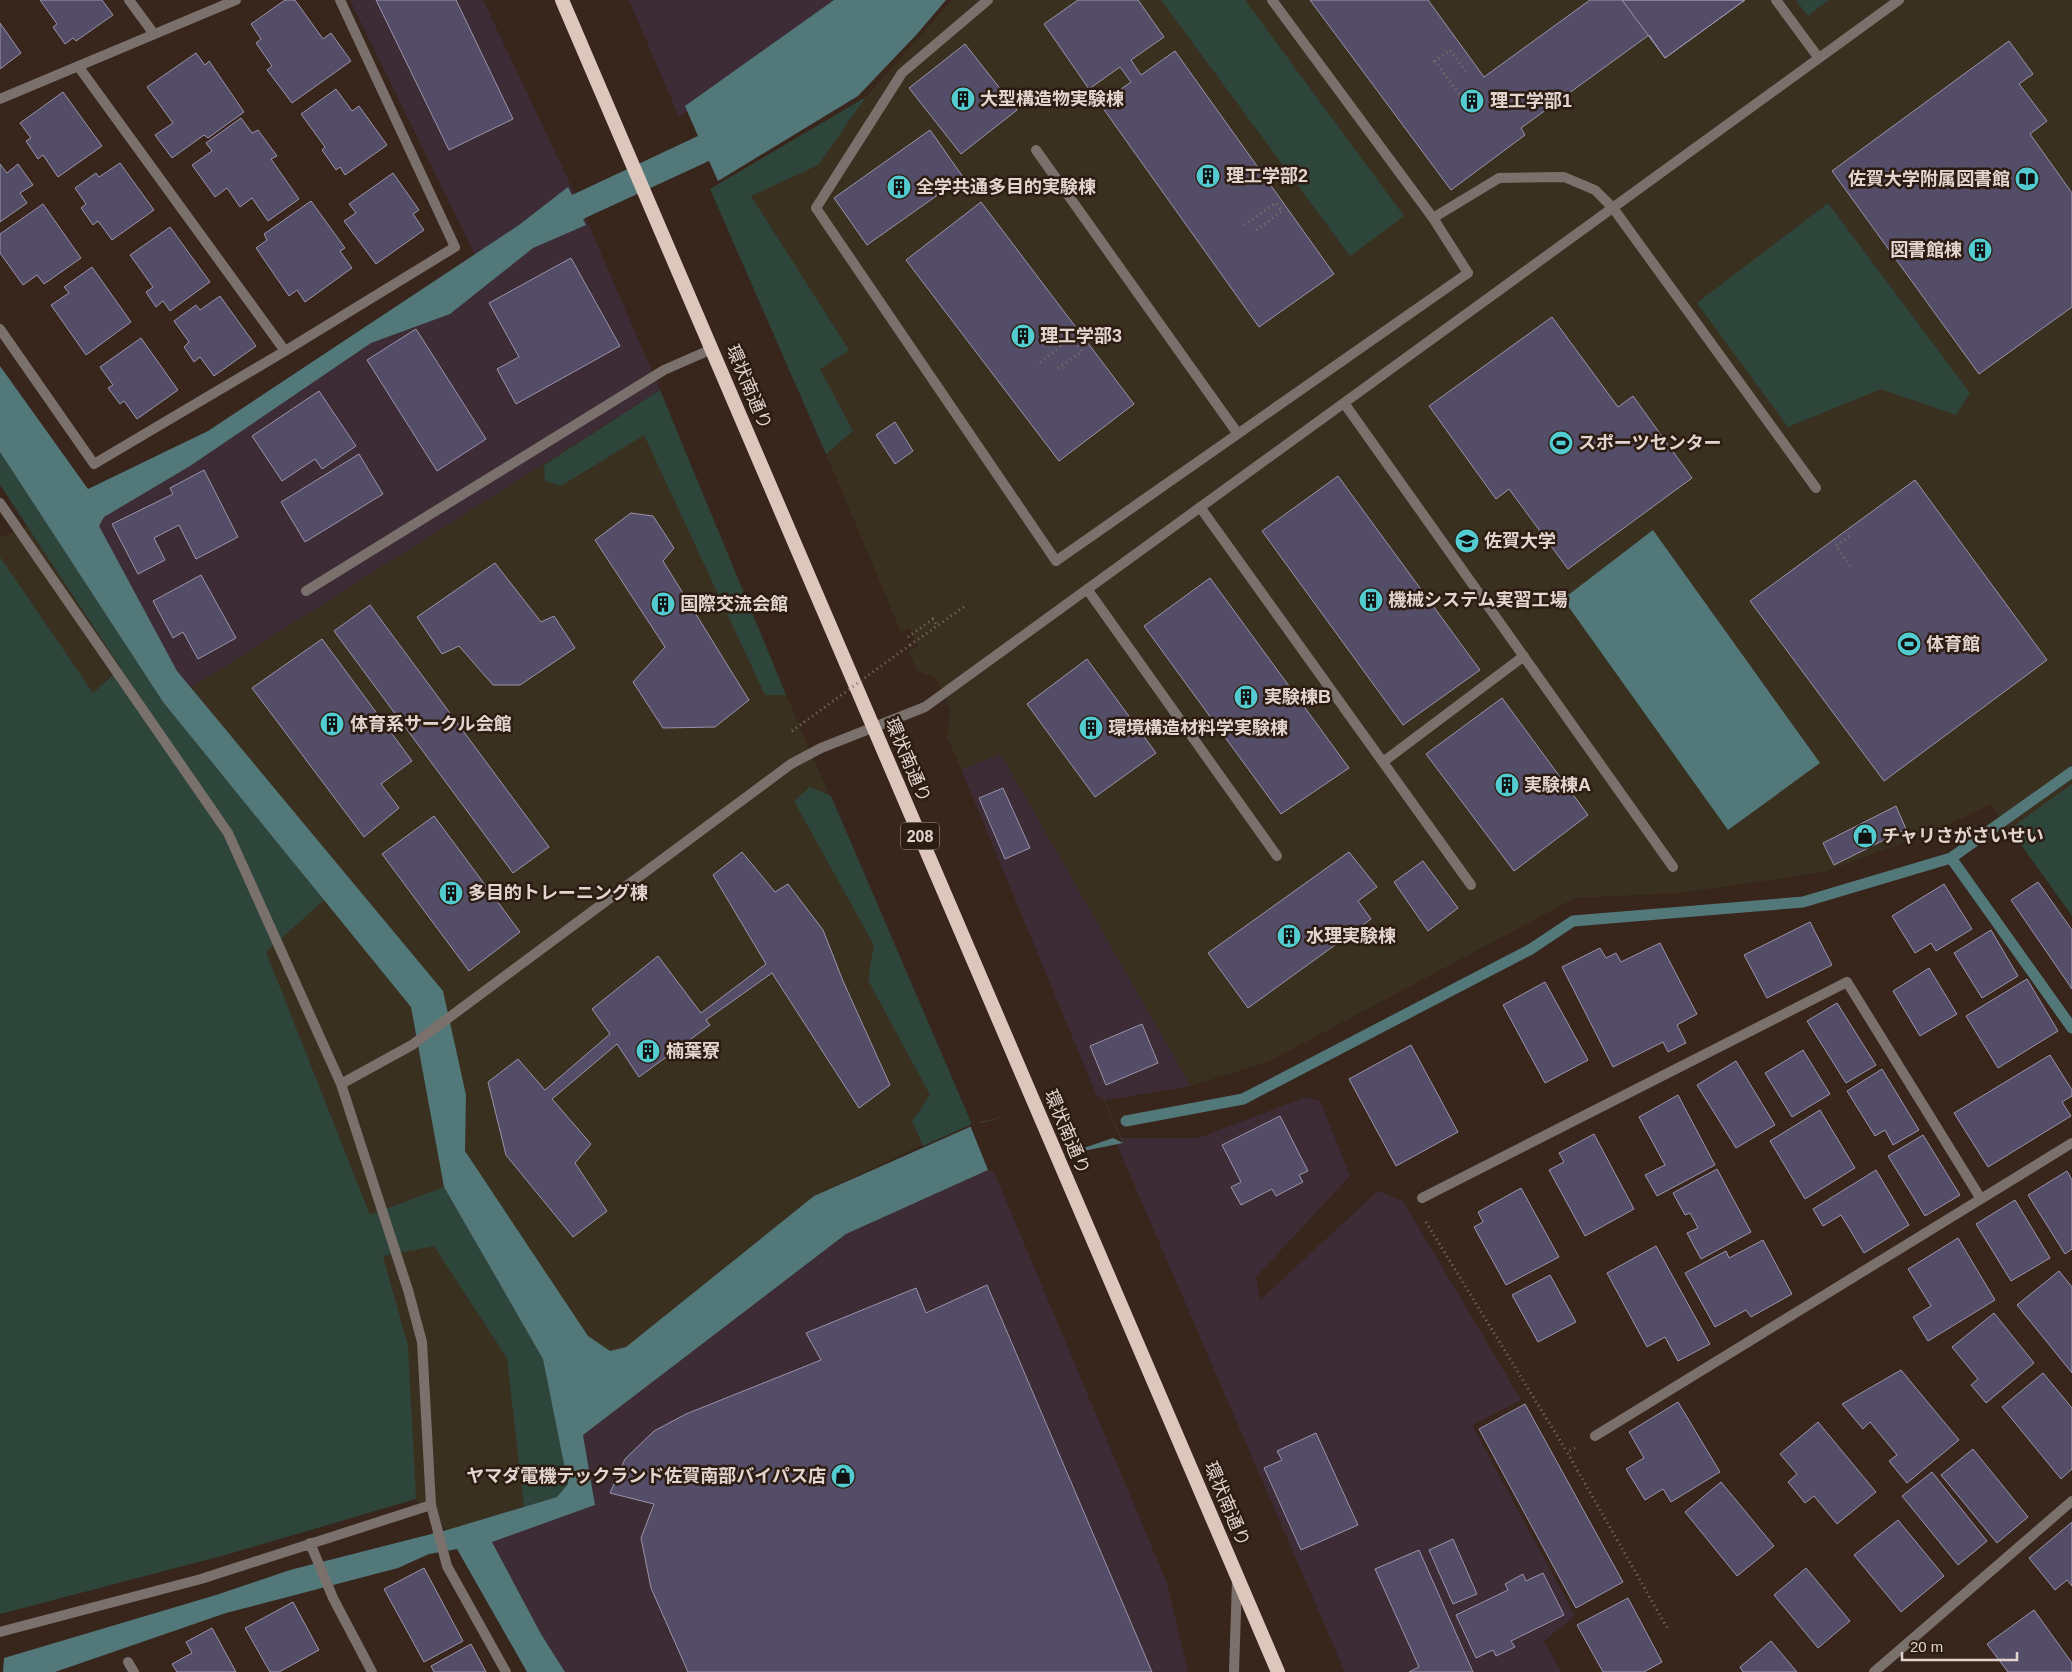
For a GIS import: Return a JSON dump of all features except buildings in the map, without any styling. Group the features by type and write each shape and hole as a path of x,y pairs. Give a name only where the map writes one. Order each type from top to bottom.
{"highway":[{"name":"環状南通り","path":"562,0 1278,1672"}],"street":[{"path":"129,0 154,34"},
{"path":"0,99 236,0"},
{"path":"0,329 94,464 286,351 455,247 340,0"},
{"path":"988,0 902,73 816,208 1056,561 1468,273 1433,218 1272,0"},
{"path":"1776,0 1818,57"},
{"path":"341,1084 412,1044 791,764 821,748 925,707 1899,0"},
{"path":"78,66 286,351"},
{"path":"1036,150 1238,434"},
{"path":"1433,218 1499,178 1564,177 1595,190 1613,208 1816,488"},
{"path":"306,591 664,370 712,349"},
{"path":"1344,403 1673,867"},
{"path":"0,503 228,833 341,1084 408,1290 422,1342 431,1505 446,1566 506,1672"},
{"path":"1200,507 1471,885"},
{"path":"1087,589 1277,856"},
{"path":"1383,762 1524,656"},
{"path":"1422,1198 1847,982 1981,1199"},
{"path":"1595,1436 2072,1143"},
{"path":"1874,1672 2072,1501"},
{"path":"0,1632 201,1579 431,1505"},
{"path":"310,1543 333,1598 372,1672"},
{"path":"1234,1672 1237,1575"},
{"path":"128,1662 134,1672"}],"path":[{"path":"1465,102 1435,61 1450,50 1467,73"},
{"path":"1244,226 1276,203 1282,211 1255,231"},
{"path":"1040,362 1072,338 1082,351 1057,369"},
{"path":"1850,535 1836,546 1850,566"},
{"path":"792,731 965,606"},
{"path":"908,637 933,619 937,625"},
{"path":"1422,1198 1421,1212 1567,1452 1669,1631"},
{"path":"1567,1452 1595,1436"}],"shaded area":[{"path":"350,0 483,0 581,207 660,390 172,700 81,501 207,441 481,267"},
{"path":"629,0 858,0 679,117"},
{"name":"佐賀大学","path":"952,0 2072,0 2072,916 1991,804 1938,830 1824,872 1680,893 1575,898 1270,1061 1191,1086 1001,754 961,769 947,737 950,710 936,679 917,670 908,651 918,646 910,628 901,632 826,454 710,189 866,97"},
{"path":"660,390 796,718 971,1122 814,1196 626,1347 610,1351 557,1497 447,1530 416,1499 225,1555 0,1614 0,535 2,537 51,516 172,700"},
{"path":"1001,754 1191,1086 1099,1101 961,769"},
{"path":"1306,1097 1320,1101 1350,1176 1256,1277 1260,1300 1378,1191 1403,1201 1521,1400 1472,1425 1575,1616 1544,1641 1561,1672 1345,1672 1114,1138 1198,1138"},
{"name":"ヤマダ電機テックランド佐賀南部バイパス店","path":"988,1170 994,1172 1167,1583 1188,1672 565,1672 541,1634 492,1541 595,1505 583,1435 846,1234"}],"green space":[{"path":"1161,0 1245,0 1404,216 1350,256"},
{"path":"1796,0 1829,0 1808,16"},
{"path":"866,97 818,165 751,196 849,350 820,369 853,431 826,454 710,189"},
{"path":"1828,203 1970,393 1956,415 1881,389 1788,427 1697,303"},
{"path":"660,390 786,695 765,695 644,435 561,486 545,481 544,465"},
{"path":"0,452 163,702 324,900 266,952 370,1215 444,1187 543,1359 568,1484 557,1497 524,1507 507,1358 434,1246 383,1256 408,1346 416,1499 225,1555 0,1614 0,557 93,693 121,668 0,485"},
{"path":"2072,784 2072,916 2010,829"},
{"path":"810,787 831,796 971,1122 970,1125 923,1146 912,1121 930,1095 868,980 874,945 794,801"}],"water":[{"path":"834,0 946,0 917,34 858,96 718,181 709,161 583,219 586,225 533,248 450,314 371,343 190,466 104,517 99,526 177,671 443,991 466,1095 465,1151 588,1336 610,1351 626,1347 814,1196 981,1122 1103,1097 1123,1143 988,1170 846,1234 583,1435 595,1505 492,1542 541,1634 565,1672 527,1672 457,1549 429,1554 398,1568 226,1613 55,1672 3,1672 4,1658 216,1595 290,1570 447,1530 557,1497 568,1484 543,1359 444,1187 411,1007 163,702 0,452 0,366 88,489 208,431 519,225 568,187 572,195 698,136 685,106"},
{"path":"1653,530 1820,763 1728,830 1563,599"}],"pier":[{"path":"1094,1096 1103,1097 1123,1143 1113,1138 1057,1157 993,1171 988,1170 970,1125"}],"waterway":[{"path":"1126,1121 1243,1099 1531,949 1573,921 1803,902 1951,858 2072,772"},
{"path":"1951,858 2072,1028"}],"place":[{"name":"大型構造物実験棟","path":"963,99"},
{"name":"理工学部1","path":"1472,101"},
{"name":"理工学部2","path":"1208,176"},
{"name":"佐賀大学附属図書館","path":"2027,179"},
{"name":"全学共通多目的実験棟","path":"899,187"},
{"name":"図書館棟","path":"1980,250"},
{"name":"理工学部3","path":"1023,336"},
{"name":"スポーツセンター","path":"1561,443"},
{"name":"佐賀大学","path":"1467,541"},
{"name":"機械システム実習工場","path":"1371,600"},
{"name":"国際交流会館","path":"663,604"},
{"name":"体育館","path":"1909,644"},
{"name":"実験棟B","path":"1246,697"},
{"name":"体育系サークル会館","path":"332,724"},
{"name":"環境構造材料学実験棟","path":"1091,728"},
{"name":"実験棟A","path":"1507,785"},
{"name":"チャリさがさいせい","path":"1865,836"},
{"name":"多目的トレーニング棟","path":"451,893"},
{"name":"水理実験棟","path":"1289,936"},
{"name":"楠葉寮","path":"648,1051"},
{"name":"ヤマダ電機テックランド佐賀南部バイパス店","path":"843,1476"}]}
